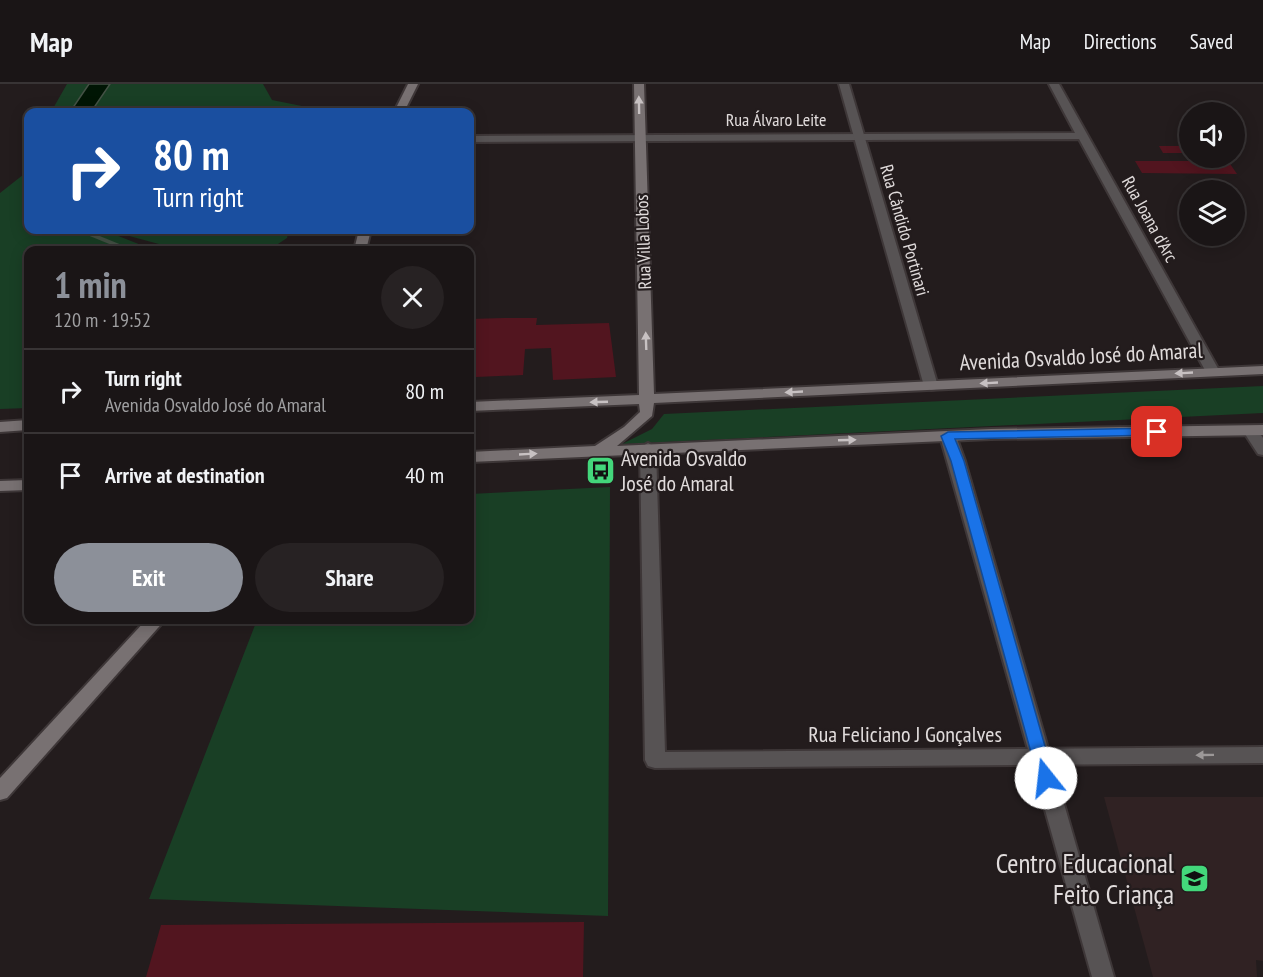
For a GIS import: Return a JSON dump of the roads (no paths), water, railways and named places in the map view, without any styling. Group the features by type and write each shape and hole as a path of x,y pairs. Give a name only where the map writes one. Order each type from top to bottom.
{"main road":[{"path":"401,108 413,84"},
{"name":"Rua Villa Lobos","path":"639,84 647,400"},
{"name":"Avenida Osvaldo José do Amaral","path":"474,407 1263,370"},
{"path":"599,450 629,430 647,413 647,400"},
{"path":"0,427 24,426"},
{"path":"474,457 948,436 1257,430"},
{"path":"0,486 24,485"},
{"path":"0,792 152,624"}],"street":[{"name":"Rua Cândido Portinari","path":"844,84 931,386"},
{"name":"Rua Joana d'Arc","path":"1054,84 1213,372"},
{"name":"Rua Álvaro Leite","path":"474,139 1083,136"},
{"path":"1257,430 1263,450"},
{"path":"948,436 1103,977"},
{"name":"Rua Feliciano J Gonçalves","path":"648,448 655,760 1263,755"}],"waterway":[{"path":"89,234 120,246"}],"place":[{"name":"Avenida Osvaldo José do Amaral","path":"600,471"},
{"name":"Centro Educacional Feito Criança","path":"1195,879"}]}
